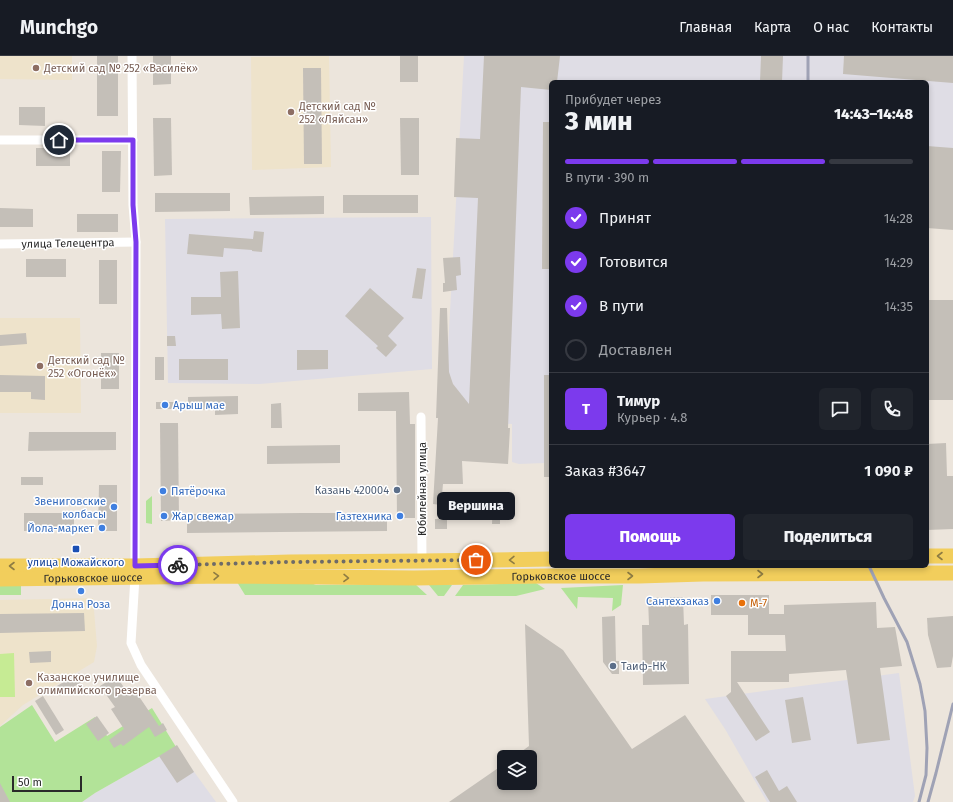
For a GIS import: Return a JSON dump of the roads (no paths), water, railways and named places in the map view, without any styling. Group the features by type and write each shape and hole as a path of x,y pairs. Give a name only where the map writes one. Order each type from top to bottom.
{"main road":[{"path":"929,556 953,556"},
{"name":"Горьковское шоссе","path":"0,579 290,562 549,559"},
{"name":"Горьковское шоссе","path":"0,566 225,576 421,578 703,574 953,573"}],"street":[{"path":"132,56 133,205 136,242 135,572 131,643 141,665 234,802"},
{"path":"0,140 133,140"},
{"name":"улица Телецентра","path":"0,244 136,242"},
{"name":"Юбилейная улица","path":"421,417 422,561"}],"railway":[{"path":"808,56 808,80"},
{"path":"870,568 907,642 920,684 925,711 927,748 926,775 919,802"},
{"path":"928,802 953,704"}],"place":[{"name":"Детский сад № 252 «Василёк»","path":"36,68"},
{"name":"Детский сад № 252 «Ляйсан»","path":"291,112"},
{"name":"Детский сад № 252 «Огонёк»","path":"40,366"},
{"name":"Арыш мае","path":"165,405"},
{"name":"Казань 420004","path":"397,490"},
{"name":"Пятёрочка","path":"163,491"},
{"name":"Звениговские колбасы","path":"114,507"},
{"name":"Жар свежар","path":"164,516"},
{"name":"Газтехника","path":"400,516"},
{"name":"Йола-маркет","path":"102,528"},
{"name":"улица Можайского","path":"76,549"},
{"name":"Вершина","path":"476,560"},
{"name":"Донна Роза","path":"81,591"},
{"name":"Сантехзаказ","path":"717,601"},
{"name":"М-7","path":"742,603"},
{"name":"Таиф-НК","path":"613,666"},
{"name":"Казанское училище олимпийского резерва","path":"29,683"}]}
